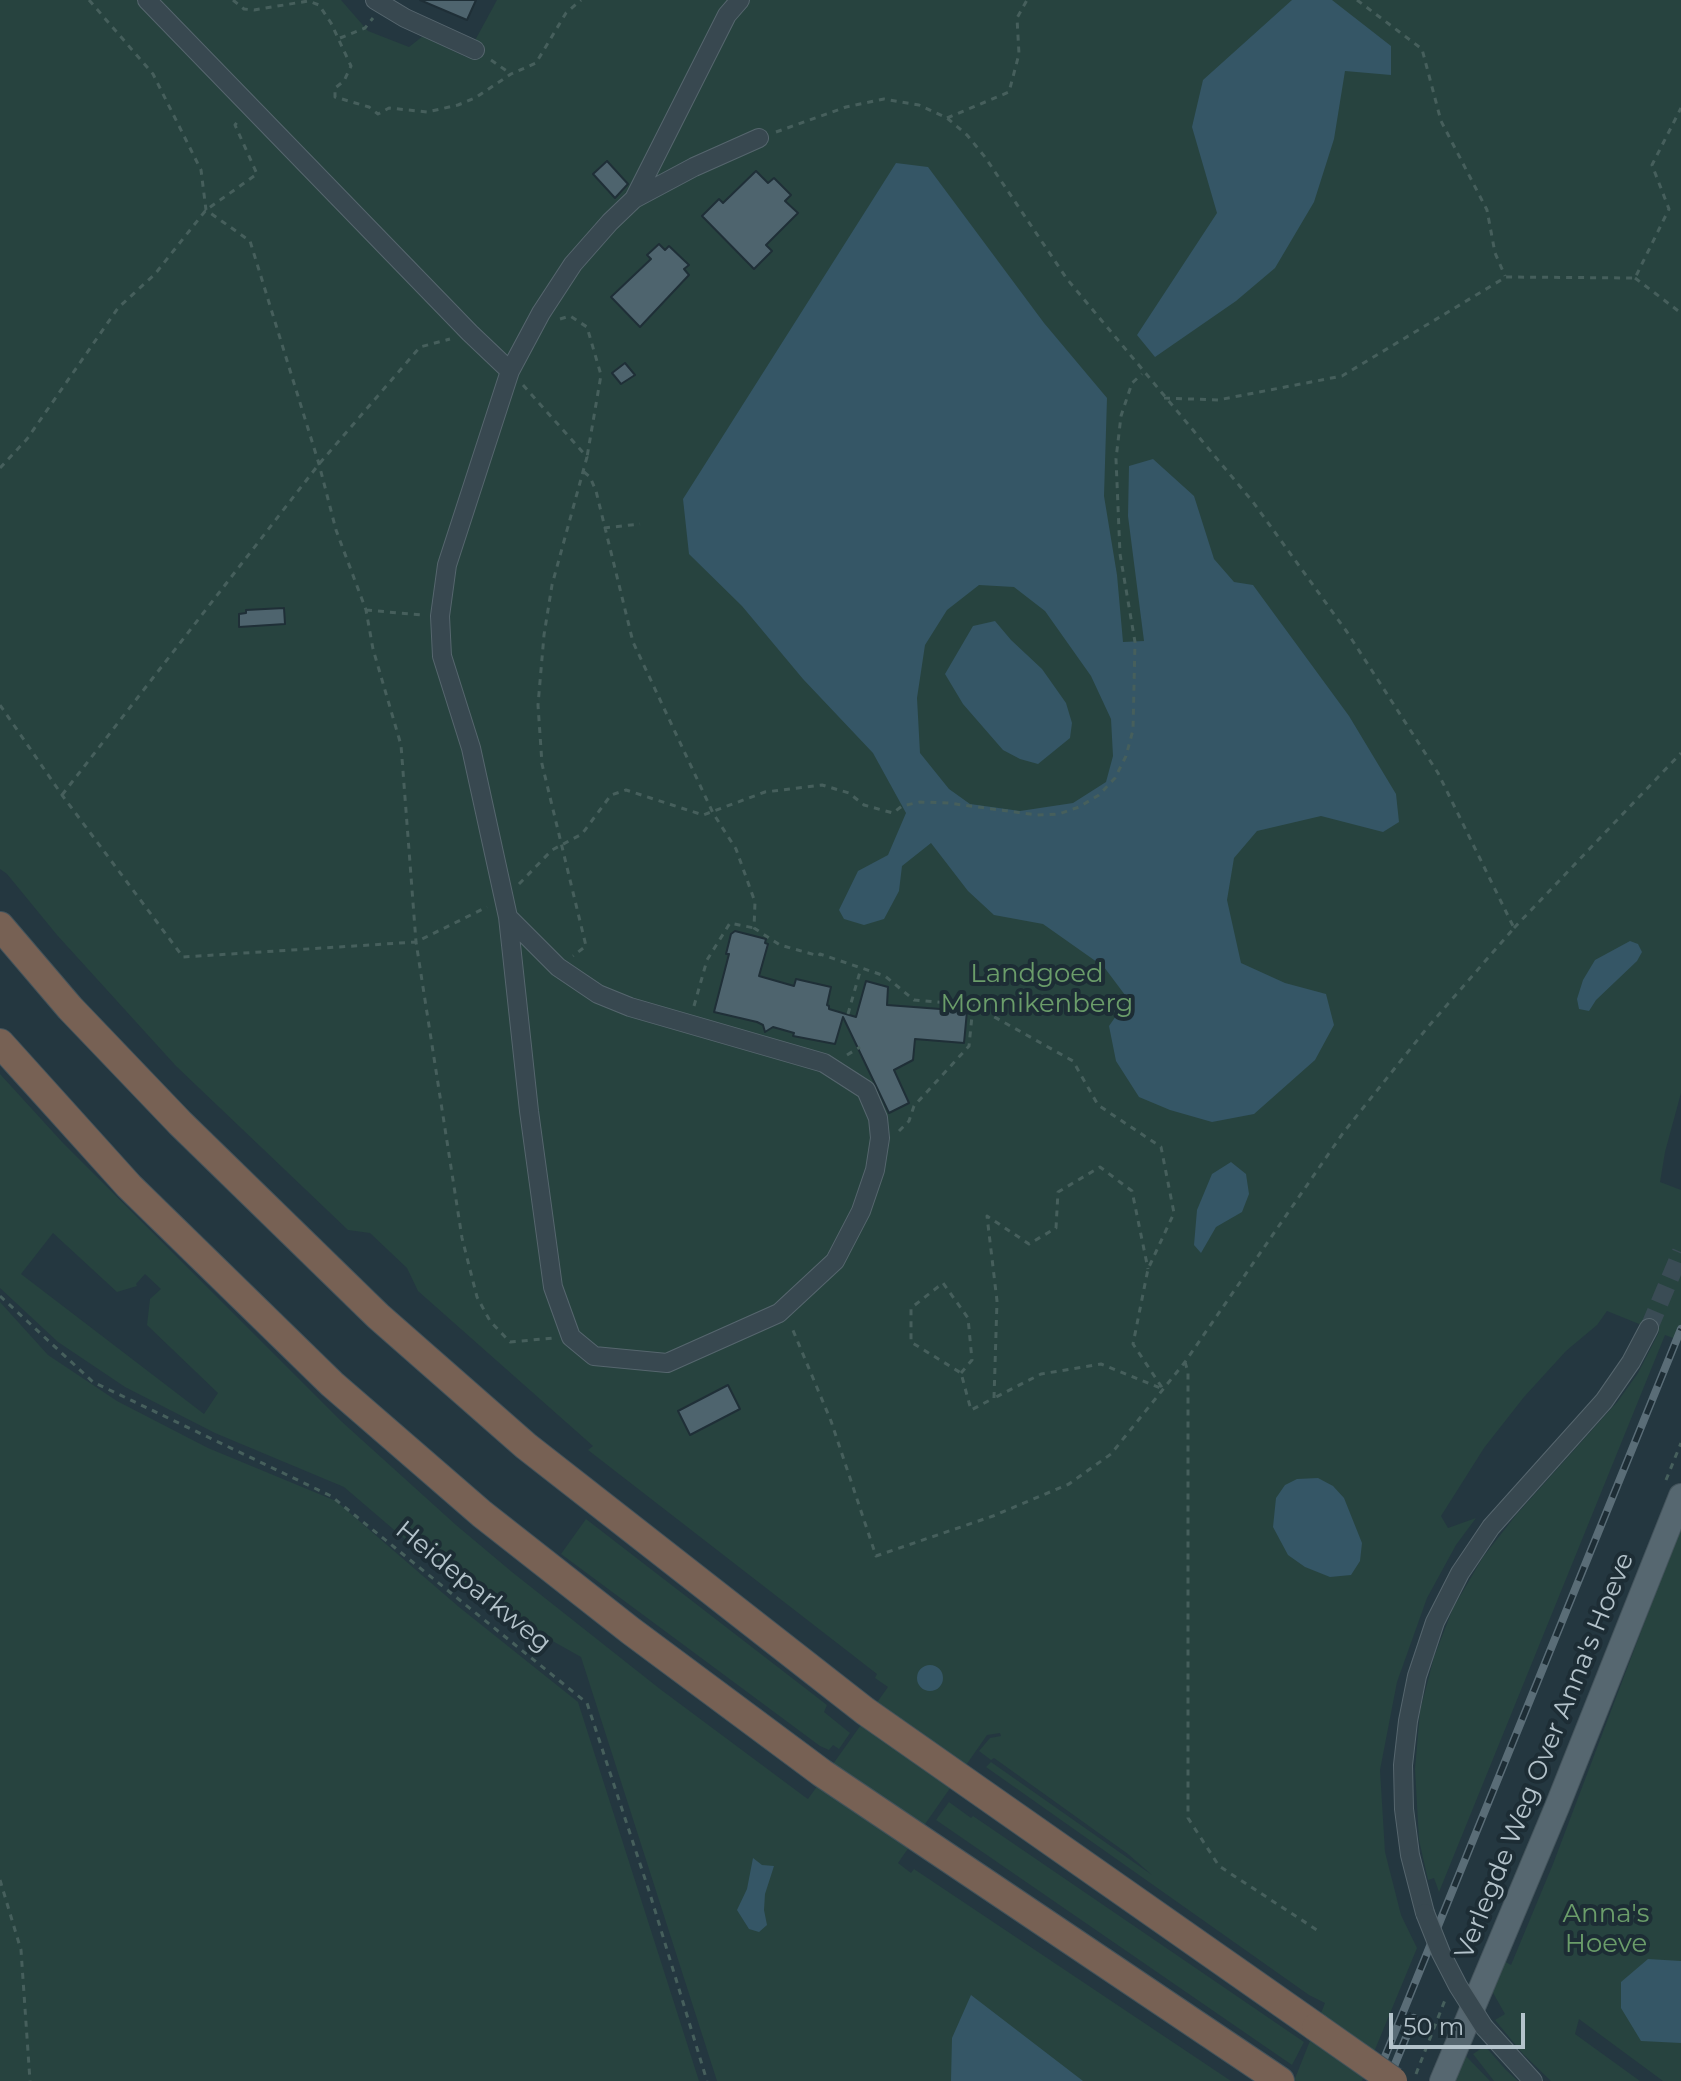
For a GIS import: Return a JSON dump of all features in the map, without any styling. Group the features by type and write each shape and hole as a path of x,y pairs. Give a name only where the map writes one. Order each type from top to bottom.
{"highway":[{"path":"0,926 70,1008 180,1123 378,1316 526,1446 682,1571 865,1711 1393,2081"},
{"path":"0,1043 129,1186 332,1384 482,1514 631,1631 822,1773 1280,2081"}],"main road":[{"name":"Verlegde Weg Over Anna's Hoeve","path":"1442,2081 1557,1807 1681,1496"}],"street":[{"path":"147,0 510,371"},
{"path":"375,0 405,18 475,50"},
{"path":"634,199 727,15 740,0"},
{"path":"506,908 558,967 598,994 630,1007 824,1063 866,1090 878,1118 880,1138 875,1170 861,1211 835,1261 779,1313 667,1363 594,1356 571,1337 553,1287 506,908 471,748 442,656 440,616 447,565 510,371 541,313 573,264 634,199 694,167 759,138"},
{"path":"1533,2081 1484,2027 1458,1986 1425,1913 1410,1855 1404,1809 1403,1765 1408,1721 1417,1676 1435,1622 1460,1573 1491,1527 1604,1401 1631,1362 1649,1328"}],"path":[{"path":"89,0 153,74 201,170 206,210 250,241 319,464 336,530 366,610 373,649 401,745 416,942 462,1238 477,1297 490,1321 510,1342 571,1337"},
{"path":"233,0 244,9 254,10 308,1 319,5 351,66 344,81 335,88 335,97 369,107 378,114 389,108 427,112 475,98 511,74 536,63 566,13 581,0"},
{"path":"947,118 1009,92 1019,54 1017,18 1027,0"},
{"path":"1357,0 1422,49 1441,121 1487,210 1495,253 1506,277"},
{"path":"339,38 365,28"},
{"path":"475,50 511,74"},
{"path":"759,138 846,107 884,99 919,105 947,118 967,135 1067,279 1163,398 1253,502 1347,632 1438,773 1514,928"},
{"path":"0,468 27,439 118,308 155,274 206,210 257,174 235,125 249,105"},
{"path":"1635,278 1669,209 1652,165 1681,108"},
{"path":"1163,398 1218,400 1342,376 1506,277 1635,278 1681,313"},
{"path":"541,313 550,321 570,316 587,327 601,375 584,472 552,585 538,705 542,764 586,946 558,967"},
{"path":"62,795 319,464 420,347 470,333"},
{"path":"510,371 587,457"},
{"path":"0,705 62,795 183,957 416,942 506,908 552,850 582,834 611,795 626,790 703,815 765,792 822,785 849,793 864,805 893,813 902,806 920,802 1037,815 1059,814 1099,795 1115,778 1126,756 1133,730 1135,642 1120,554 1116,459 1121,416 1132,383 1143,372"},
{"path":"584,472 590,477 596,491 633,642 713,813 736,849 755,902 754,928"},
{"path":"604,528 640,524"},
{"path":"366,610 440,616"},
{"path":"779,1313 793,1329 831,1421 876,1556 993,1516 1069,1484 1111,1454 1185,1362 1343,1133 1427,1028 1514,928 1681,753"},
{"path":"690,1023 707,960 730,923 754,928 780,945 820,954 885,976 914,1000 973,1005 1073,1061 1098,1105 1161,1147 1174,1213 1148,1269 1133,1344 1163,1389"},
{"path":"848,1014 861,968"},
{"path":"880,1138 902,1130 914,1106 969,1046 973,1005"},
{"path":"994,1398 997,1301 987,1216 1029,1244 1056,1228 1058,1192 1100,1167 1132,1191 1148,1269"},
{"path":"961,1373 972,1360 968,1318 943,1283 911,1308 911,1342 961,1373 971,1410 1041,1374 1101,1364 1163,1389"},
{"name":"Heideparkweg","path":"0,1296 93,1382 331,1496 587,1703 707,2081"},
{"path":"1185,1362 1188,1372 1188,1818 1219,1866 1320,1932"},
{"path":"0,1880 21,1950 30,2081"}],"green space":[{"name":"Landgoed Monnikenberg","path":"0,0 341,0 368,31 409,47 423,36 466,57 497,0 1681,0 1681,1093 1660,1182 1681,1190 1681,1341 1665,1335 1439,1892 1434,1878 1428,1880 1419,1840 1415,1769 1420,1711 1434,1657 1453,1608 1483,1557 1516,1515 1618,1401 1638,1373 1659,1332 1607,1311 1597,1325 1566,1351 1524,1397 1484,1448 1441,1516 1448,1528 1476,1518 1456,1545 1427,1598 1397,1682 1380,1770 1385,1852 1401,1915 1417,1948 1362,2081 1294,2081 1325,2003 1309,1995 986,1767 991,1762 1152,1875 1128,1854 994,1758 991,1760 979,1751 990,1738 1001,1736 1000,1733 987,1735 898,1863 911,1873 914,1869 1231,2081 717,2081 581,1657 469,1594 344,1487 215,1433 125,1387 58,1342 0,1288 0,1074 63,1143 341,1421 456,1525 660,1689 805,1797 808,1799 888,1687 875,1678 877,1674 588,1450 593,1446 418,1291 407,1268 370,1233 348,1230 176,1066 0,869","holes":["53,1233 117,1292 137,1286 145,1274 161,1289 150,1299 147,1325 218,1393 204,1414 21,1274"]},
{"path":"0,1302 48,1355 117,1401 208,1448 336,1501 459,1607 578,1702 699,2081 0,2081"},
{"path":"586,1519 827,1705 824,1712 850,1733 839,1749 833,1745 829,1750 820,1746 561,1554"},
{"name":"Anna's Hoeve","path":"1681,1526 1681,2081 1663,2081 1579,2019 1575,2034 1640,2081 1551,2081 1495,2020 1505,2014 1492,1991 1504,1961 1511,1965 1553,1864"},
{"path":"949,1802 1304,2042 1292,2065 936,1820"},
{"path":"1485,2046 1518,2081 1494,2081 1473,2054"},
{"path":"1465,2055 1490,2081 1450,2081"}],"water":[{"path":"1292,0 1332,0 1391,46 1391,75 1345,71 1334,139 1314,202 1275,268 1236,301 1155,357 1137,335 1217,213 1192,127 1203,80"},
{"path":"896,163 928,167 1044,323 1107,398 1104,496 1117,575 1123,642 1144,641 1128,516 1129,466 1153,459 1194,496 1214,559 1234,582 1253,585 1349,716 1396,794 1399,822 1383,832 1321,816 1257,831 1234,858 1227,900 1241,963 1285,983 1326,994 1334,1025 1315,1060 1254,1114 1212,1122 1139,1097 1116,1061 1109,1026 1128,999 1104,967 1043,924 994,915 968,891 931,843 902,866 899,891 884,919 864,925 844,919 839,910 858,871 888,855 906,813 873,753 803,679 742,606 689,554 683,499","holes":["979,585 1014,587 1045,611 1091,676 1111,719 1113,756 1106,782 1073,803 1020,811 970,804 949,789 920,753 917,698 925,645 947,610"]},
{"path":"995,621 1042,669 1066,703 1072,723 1070,738 1038,764 1003,750 963,704 945,674 973,626"},
{"path":"1630,941 1638,944 1642,952 1637,961 1596,1000 1589,1011 1579,1009 1577,999 1583,980 1595,960"},
{"path":"1231,1162 1246,1174 1249,1194 1242,1212 1216,1227 1201,1253 1194,1245 1197,1210 1212,1174"},
{"path":"1318,1478 1333,1486 1344,1498 1362,1543 1360,1561 1351,1575 1330,1577 1305,1567 1288,1555 1273,1527 1276,1498 1285,1485 1297,1479"},
{"path":"930,1665 939,1669 943,1678 939,1687 930,1691 921,1687 917,1678 921,1669"},
{"path":"753,1858 762,1865 774,1866 765,1894 767,1925 759,1932 749,1929 737,1910 747,1889"},
{"path":"1648,1959 1681,1961 1681,2043 1641,2041 1621,2008 1621,1982"},
{"path":"971,1995 1083,2081 951,2081 952,2038"}],"building":[{"path":"420,0 476,0 467,20"},
{"path":"607,161 628,184 615,198 593,174"},
{"path":"756,171 768,183 774,178 791,195 785,201 798,213 766,245 772,251 754,269 702,216 719,199 723,203"},
{"path":"659,244 665,250 669,246 689,265 684,269 689,275 640,327 611,297 651,259 647,255"},
{"path":"625,363 635,375 621,384 612,373"},
{"path":"284,608 285,624 239,627 239,614 246,613 246,610"},
{"path":"735,931 766,939 765,943 768,944 759,976 794,986 796,979 831,987 829,1009 856,1017 866,981 888,987 887,1005 967,1011 964,1043 915,1039 913,1060 894,1070 909,1103 889,1113 843,1017 835,1044 793,1036 794,1033 773,1027 765,1032 763,1025 757,1022 714,1012 731,934"},
{"path":"728,1385 740,1409 690,1435 678,1411"}],"tunnel":[{"path":"1649,1328 1681,1252"}],"railway":[{"path":"1375,2081 1681,1329"},
{"path":"1388,2081 1414,2018"}]}
